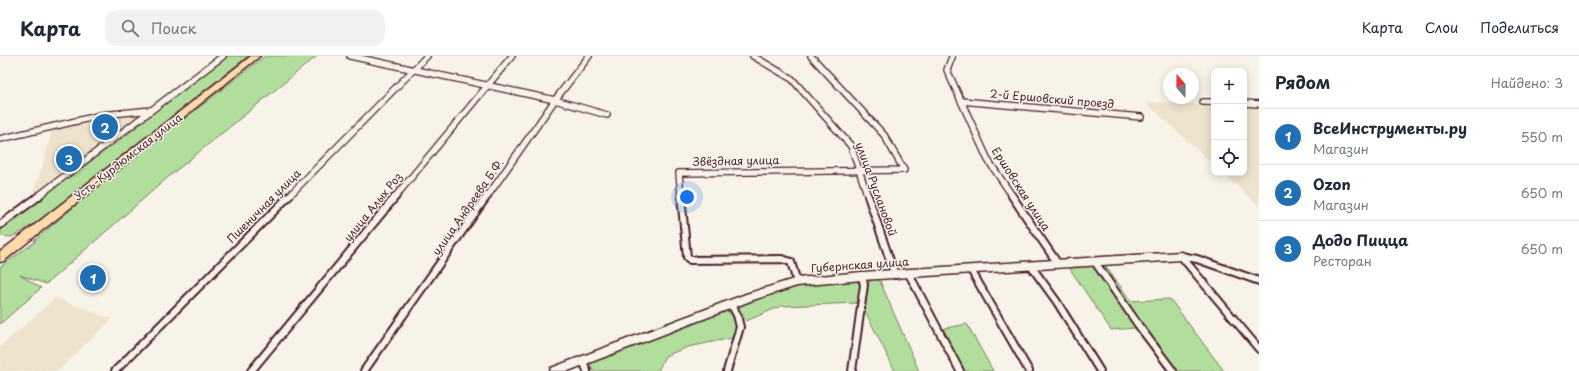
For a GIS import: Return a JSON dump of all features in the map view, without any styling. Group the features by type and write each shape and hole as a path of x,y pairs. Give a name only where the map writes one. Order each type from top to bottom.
{"main road":[{"name":"Усть-Курдюмская улица","path":"0,258 256,56"}],"street":[{"path":"0,225 223,56"},
{"path":"350,56 556,100 607,115"},
{"name":"Пшеничная улица","path":"115,371 427,56"},
{"name":"улица Алых Роз","path":"251,371 512,56"},
{"name":"улица Андреева Б.Ф.","path":"364,371 556,100 589,56"},
{"name":"улица Руслановой","path":"753,56 792,79 851,146 895,275"},
{"path":"811,56 884,135 904,170 859,170"},
{"name":"Ершовская улица","path":"952,57 947,70 988,160 1058,264"},
{"name":"2-й Ершовский проезд","path":"961,101 1141,117"},
{"path":"1203,102 1211,102"},
{"path":"1247,103 1259,104"},
{"path":"0,139 102,115 152,110"},
{"name":"Звёздная улица","path":"797,282 791,262 782,259 690,260 688,257 679,173 859,170"},
{"path":"1181,256 1197,258 1259,281"},
{"path":"1181,256 1259,349"},
{"name":"Губернская улица","path":"555,371 731,304 797,282 862,276 1181,256"},
{"path":"1095,262 1139,326 1173,371"},
{"path":"1031,266 1057,302 1100,371"},
{"path":"971,270 1029,371"},
{"path":"909,274 960,371"},
{"path":"852,371 864,285 862,276"},
{"path":"727,371 740,327 737,315 731,304"},
{"path":"583,361 587,371"}],"shaded area":[{"path":"1145,102 1163,103 1163,104 1211,105 1211,162"},
{"path":"1247,106 1259,106 1259,206 1226,176 1247,176"},
{"path":"141,114 41,190 33,193 44,161 51,132 54,128 99,117"},
{"path":"55,298 112,319 58,371 0,371 0,347"}],"green space":[{"path":"225,56 248,56 38,222 12,237 0,236 2,226 142,123 140,121"},
{"path":"265,56 317,56 173,173 46,284 20,275 41,288 0,324 0,267 35,242 34,241 93,190"},
{"path":"1104,264 1131,301 1170,299 1224,371 1167,371 1135,328 1111,330 1068,266"},
{"path":"879,279 919,371 895,371 865,311 864,303 867,286 872,280"},
{"path":"855,280 861,286 859,303 781,306 746,321 739,309 741,304 799,286"},
{"path":"727,311 734,317 736,327 732,338 688,347 665,356 658,371 592,371 591,364 593,361"},
{"path":"967,324 993,371 963,371 941,329"}],"place":[{"name":"Ozon","path":"105,127"},
{"name":"Додо Пицца","path":"69,159"},
{"name":"ВсеИнструменты.ру","path":"93,278"}]}
